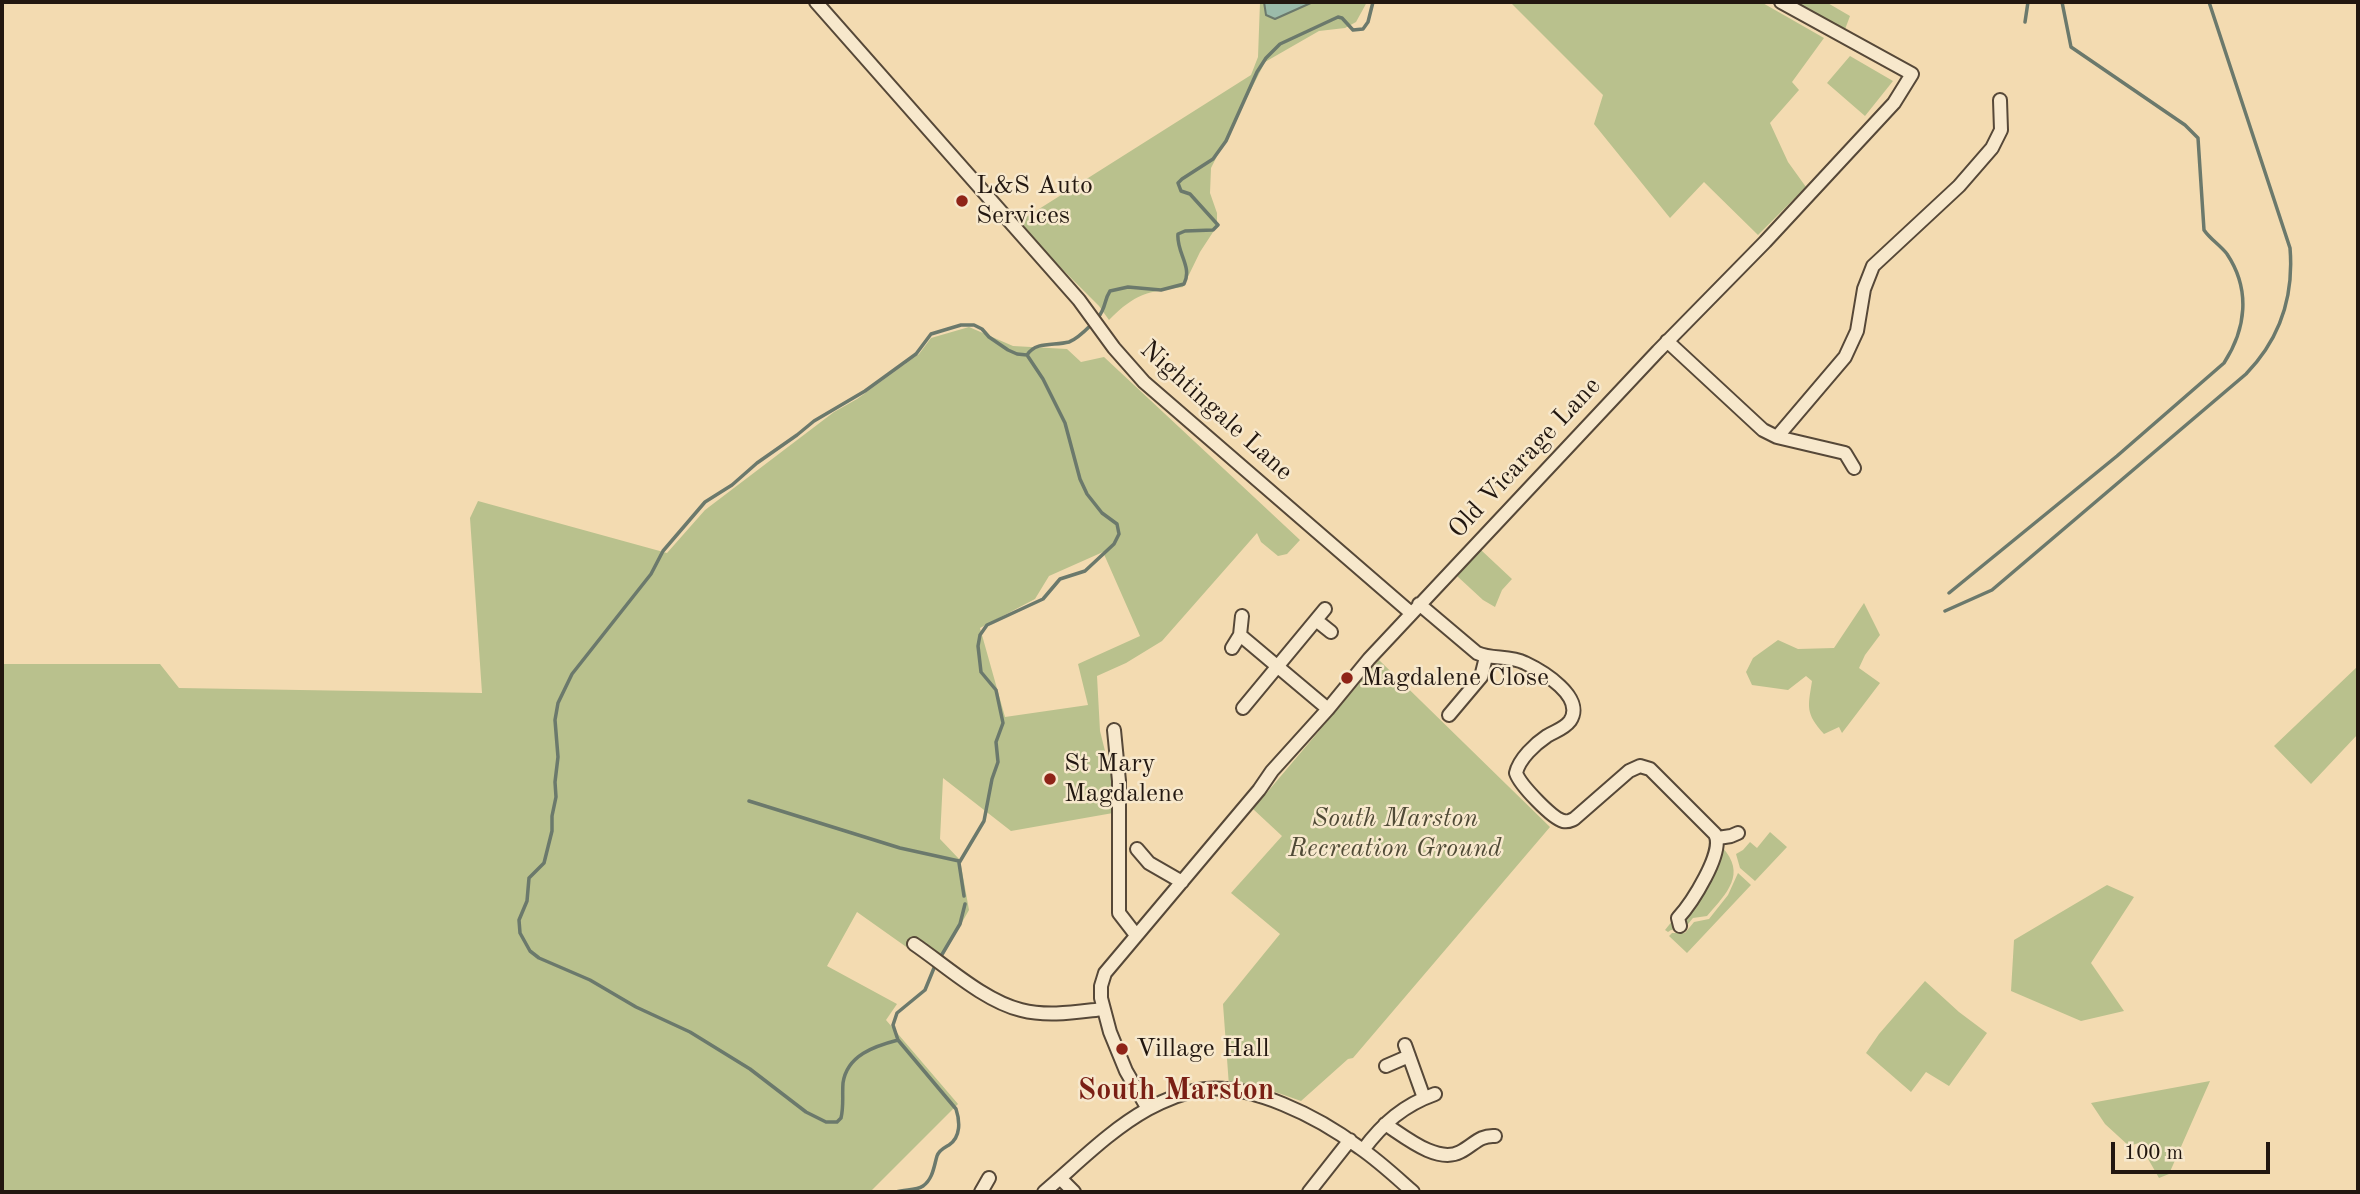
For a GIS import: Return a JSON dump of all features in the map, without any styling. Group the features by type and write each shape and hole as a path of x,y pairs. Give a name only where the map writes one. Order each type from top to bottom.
{"street":[{"name":"Nightingale Lane","path":"816,2 1091,315 1114,348 1144,382 1415,608"},
{"name":"Old Vicarage Lane","path":"1148,1109 1117,1052 1103,1009 1101,992 1105,973 1272,771 1415,608 1667,341 1765,242 1894,103 1912,74 1781,2"},
{"path":"1777,438 1845,357 1857,331 1864,289 1873,266 1950,195 1992,148 2001,130 2000,100"},
{"path":"1667,341 1754,423 1777,438 1845,453 1854,468"},
{"path":"1415,608 1469,648 1486,657 1508,657 1525,663 1568,693 1573,710 1570,721 1562,729 1543,739 1517,769 1517,778 1553,815 1564,821 1574,819 1629,771 1640,766 1650,769 1718,838"},
{"path":"1243,708 1325,609"},
{"path":"1232,648 1240,635 1242,616"},
{"path":"1316,620 1331,632"},
{"path":"1240,635 1328,709"},
{"path":"1449,715 1481,677 1486,657"},
{"path":"1114,730 1119,781 1119,913 1136,935"},
{"path":"1718,838 1738,832"},
{"path":"1680,926 1678,918 1700,889 1718,838"},
{"path":"1137,849 1149,863 1182,882"},
{"path":"914,944 986,994 1020,1010 1051,1014 1103,1009"},
{"path":"1363,1150 1385,1124 1409,1105 1429,1096 1407,1051 1386,1066"},
{"path":"1044,1192 1148,1109 1198,1090 1219,1089 1239,1091 1288,1107 1350,1140 1413,1192"},
{"path":"1385,1124 1423,1146 1446,1155 1458,1153 1486,1132"},
{"path":"1309,1192 1350,1140"},
{"path":"981,1192 989,1178"},
{"path":"1060,1178 1074,1192"}],"green space":[{"path":"1260,2 1367,2 1356,22 1345,28 1319,31 1265,62 1211,168 1210,193 1217,213 1217,226 1200,252 1183,287 1142,295 1109,320 1020,221 1251,75 1258,57"},
{"path":"1510,2 1761,2 1824,38 1792,82 1799,90 1770,123 1788,162 1806,187 1758,235 1704,182 1670,218 1594,124 1603,95"},
{"path":"1794,2 1826,2 1850,16 1844,32"},
{"path":"1850,56 1893,81 1865,116 1827,83"},
{"path":"969,327 1013,346 1067,349 1081,362 1104,357 1300,540 1287,554 1278,556 1261,542 1257,533 1162,641 1126,663 1097,676 1100,731 1111,775 1113,813 1011,831 943,778 940,839 960,860 969,910 936,968 857,912 827,966 897,1004 886,1020 958,1104 870,1192 2,1192 2,664 160,664 179,688 482,693 470,518 478,501 667,553 705,510 834,412 857,399 919,354 931,338","holes":["1103,552 1140,636 1078,664 1088,705 1005,717 980,628 1035,599 1049,576"]},
{"path":"1481,550 1512,579 1502,590 1495,607 1483,600 1457,576"},
{"path":"1864,603 1880,635 1859,668 1880,683 1842,733 1839,727 1824,734 1814,721 1809,709 1812,681 1806,676 1788,690 1752,685 1746,672 1753,658 1778,640 1798,649 1834,648"},
{"name":"South Marston Recreation Ground","path":"1379,660 1550,827 1353,1058 1348,1059 1301,1101 1264,1088 1229,1086 1223,1004 1280,934 1231,893 1282,836 1253,809"},
{"path":"2358,666 2358,734 2311,784 2274,746"},
{"path":"1770,832 1787,847 1755,881 1740,868 1736,854 1750,842 1757,848"},
{"path":"1722,847 1733,866 1734,875 1727,891 1707,916 1693,918 1683,930 1668,932 1665,930 1673,920 1685,926 1708,885"},
{"path":"1738,873 1751,885 1687,953 1669,936 1672,933 1685,933 1694,922 1709,919 1728,895"},
{"path":"2107,885 2134,897 2091,963 2124,1011 2081,1021 2011,991 2014,940"},
{"path":"1925,981 1987,1033 1949,1086 1926,1072 1911,1092 1866,1053"},
{"path":"2210,1081 2169,1174 2159,1178 2139,1143 2129,1146 2105,1124 2091,1103"}],"shaded area":[{"path":"1264,2 1313,2 1275,19 1266,15"}],"waterway":[{"path":"1097,319 1110,291 1128,287 1161,290 1184,284 1187,272 1178,234 1185,231 1213,230 1218,225 1190,194 1181,191 1178,183 1213,159 1226,141 1266,58 1280,44 1338,17 1353,30 1363,29 1368,22 1373,2"},
{"path":"2025,22 2028,2"},
{"path":"1949,593 2117,456 2224,363 2241,323 2242,295 2235,268 2227,254 2204,230 2198,138 2185,125 2071,47 2062,2"},
{"path":"1945,611 1992,590 2246,374 2258,361 2276,331 2290,283 2290,248 2209,2"},
{"path":"898,1040 863,1053 850,1065 843,1083 841,1118 837,1122 826,1122 806,1112 750,1069 690,1032 636,1007 590,980 539,958 530,951 520,933 519,920 527,901 529,878 544,863 552,831 558,757 555,720 558,703 572,674 651,574 663,551 705,502 732,485 757,463 814,421 865,391 916,354 931,334 961,325 974,325 1008,350 1027,355"},
{"path":"1027,355 1040,346 1072,341 1091,325"},
{"path":"964,896 959,863 984,821 998,762 996,742 1003,723 996,690 981,672 978,646 980,635 987,625 1043,599 1060,579 1085,571 1114,544 1119,534 1117,524 1102,513 1087,494 1080,479 1065,423 1043,379 1027,355"},
{"path":"749,801 900,848 959,861"},
{"path":"896,1192 923,1186 933,1172 938,1154 953,1142 958,1133 956,1109 898,1040 893,1025 897,1013 925,990 934,968 960,924 965,904"}],"place":[{"name":"L&S Auto Services","path":"962,201"},
{"name":"Magdalene Close","path":"1347,678"},
{"name":"St Mary Magdalene","path":"1050,779"},
{"name":"Village Hall","path":"1122,1049"}],"district":[{"name":"South Marston","path":"1176,1091"}]}
